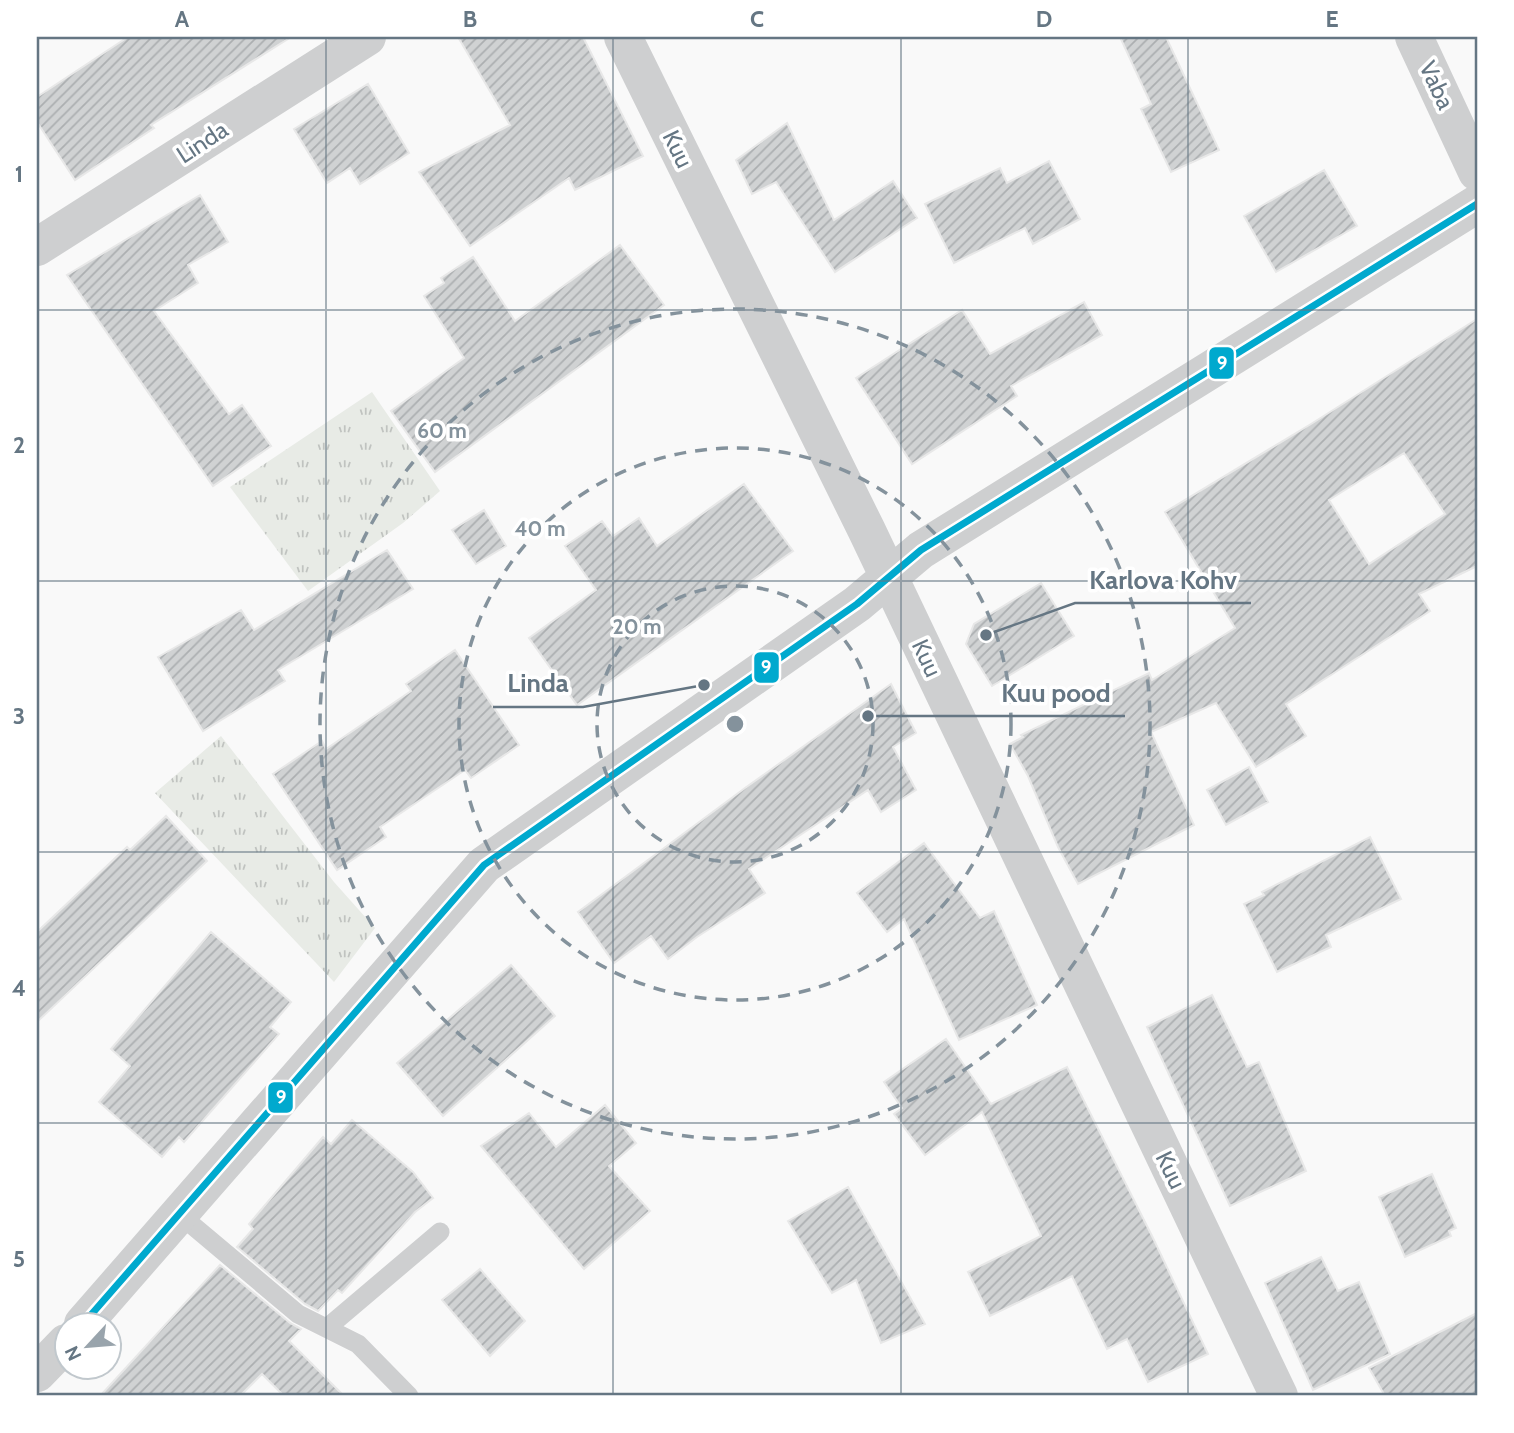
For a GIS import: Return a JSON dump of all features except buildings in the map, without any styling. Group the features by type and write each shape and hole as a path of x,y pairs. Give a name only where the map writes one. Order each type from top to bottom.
{"street":[{"name":"Linda","path":"37,247 367,37"},
{"name":"Kuu","path":"623,37 888,577 1279,1396"},
{"name":"Vaba","path":"1414,37 1477,172"},
{"path":"96,1310 484,865 857,604 932,543 1477,205"},
{"path":"52,1358 37,1374 54,1396"}],"lane":[{"path":"179,1214 299,1314 358,1344 409,1396"},
{"path":"328,1327 440,1232"}],"green space":[{"path":"372,392 440,491 403,523 308,591 230,487"},
{"path":"221,736 334,882 375,928 334,982 155,793"}],"transit line":[{"name":"9","path":"95,1310 484,865 857,604 921,550 1477,204"}],"place":[{"name":"Karlova Kohv","path":"986,635"},
{"name":"Linda","path":"704,685"},
{"name":"Kuu pood","path":"868,716"}]}
